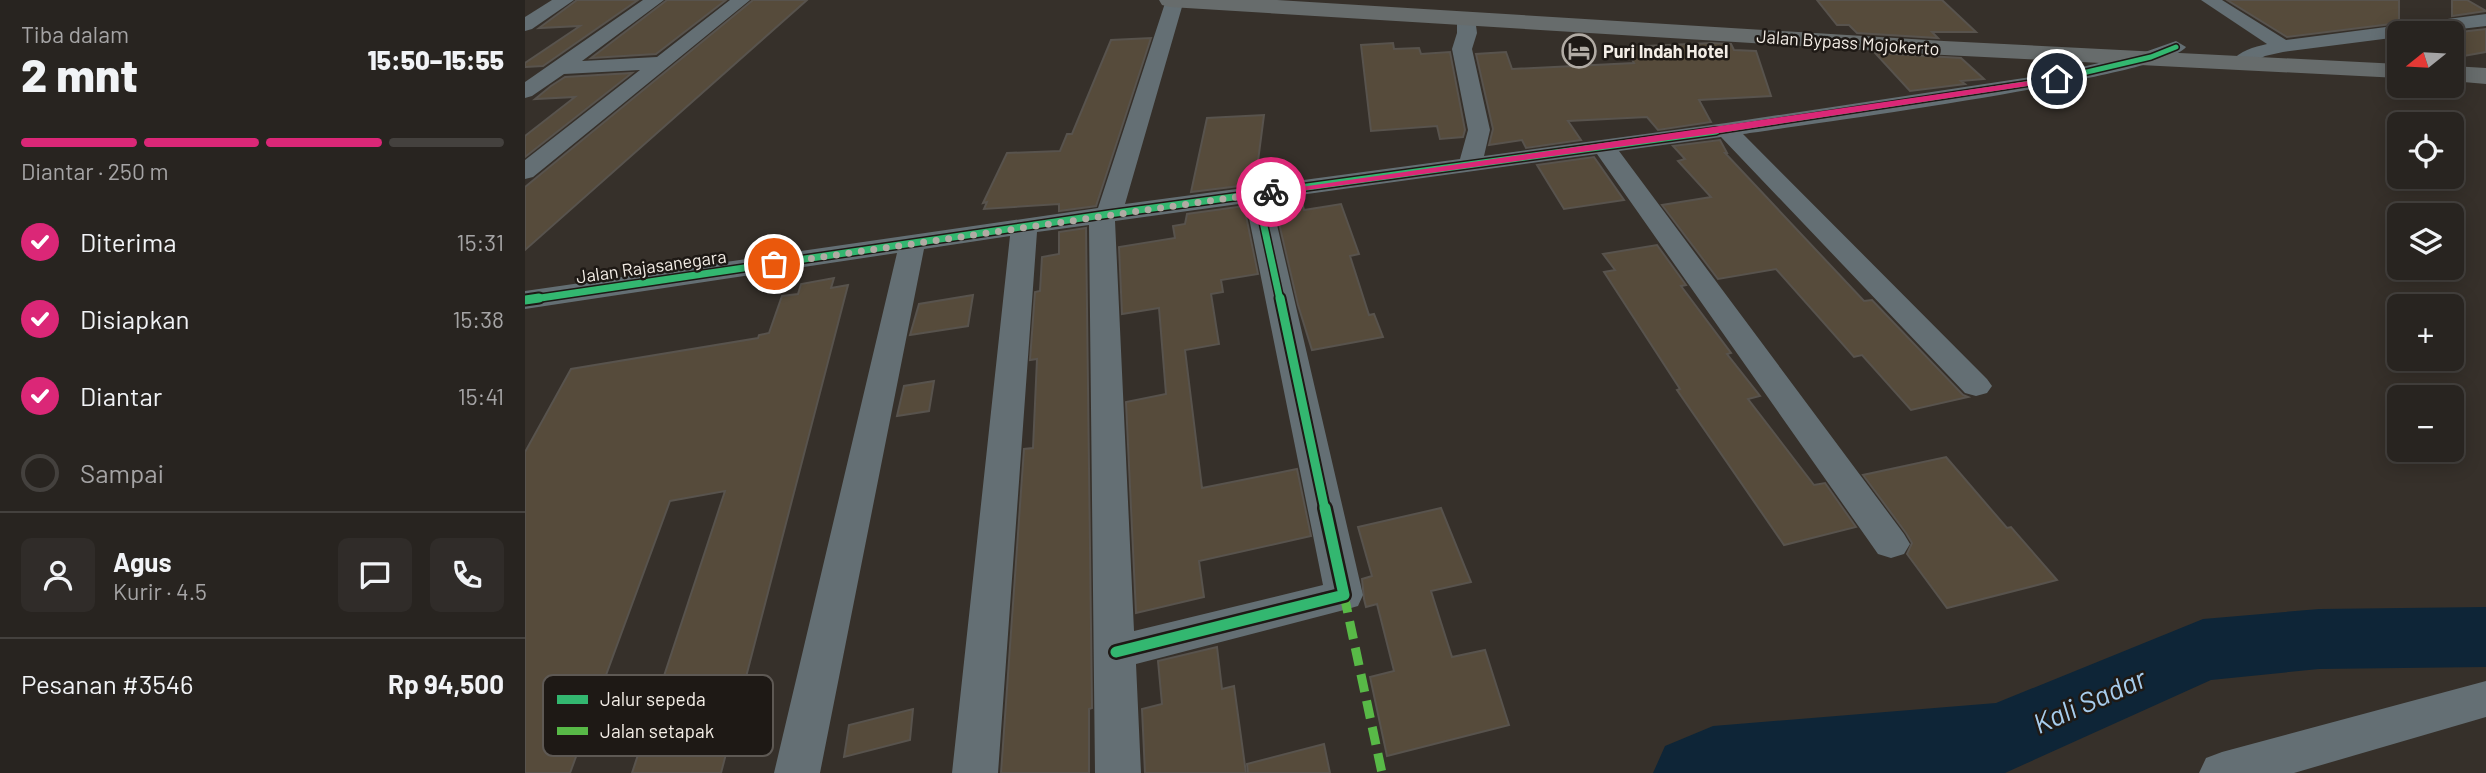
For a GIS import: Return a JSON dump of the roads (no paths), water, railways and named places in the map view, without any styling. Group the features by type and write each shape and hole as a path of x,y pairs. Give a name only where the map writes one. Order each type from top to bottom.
{"highway":[{"name":"Jalan Bypass Mojokerto","path":"1173,0 1944,48 2151,57 2387,60"},
{"name":"Jalan Bypass Mojokerto","path":"1328,0 2176,47 2387,70"},
{"path":"2464,64 2486,65"},
{"path":"2464,75 2486,76"}],"street":[{"path":"525,26 565,0"},
{"path":"525,92 655,0"},
{"path":"525,173 741,0"},
{"path":"1118,773 1106,214 1173,0"},
{"path":"2210,0 2283,46"},
{"path":"1466,18 1467,33 1462,48 1479,130 1470,165"},
{"path":"2250,57 2283,46 2486,20"},
{"name":"Jalan Rajasanegara","path":"525,300 1106,214 1726,130 2057,79 2151,57 2176,47"},
{"path":"525,70 661,63"},
{"path":"1726,130 1976,386"},
{"path":"1603,146 1891,544"},
{"path":"1117,652 1344,595 1257,194"},
{"path":"975,773 1024,227"},
{"path":"797,773 912,244"},
{"path":"2222,773 2486,699"}],"waterway":[{"name":"Kali Sadar","path":"1694,773 1713,763 2000,739 2203,650 2319,639 2486,637"}],"place":[{"name":"Puri Indah Hotel","path":"1579,51"}]}
